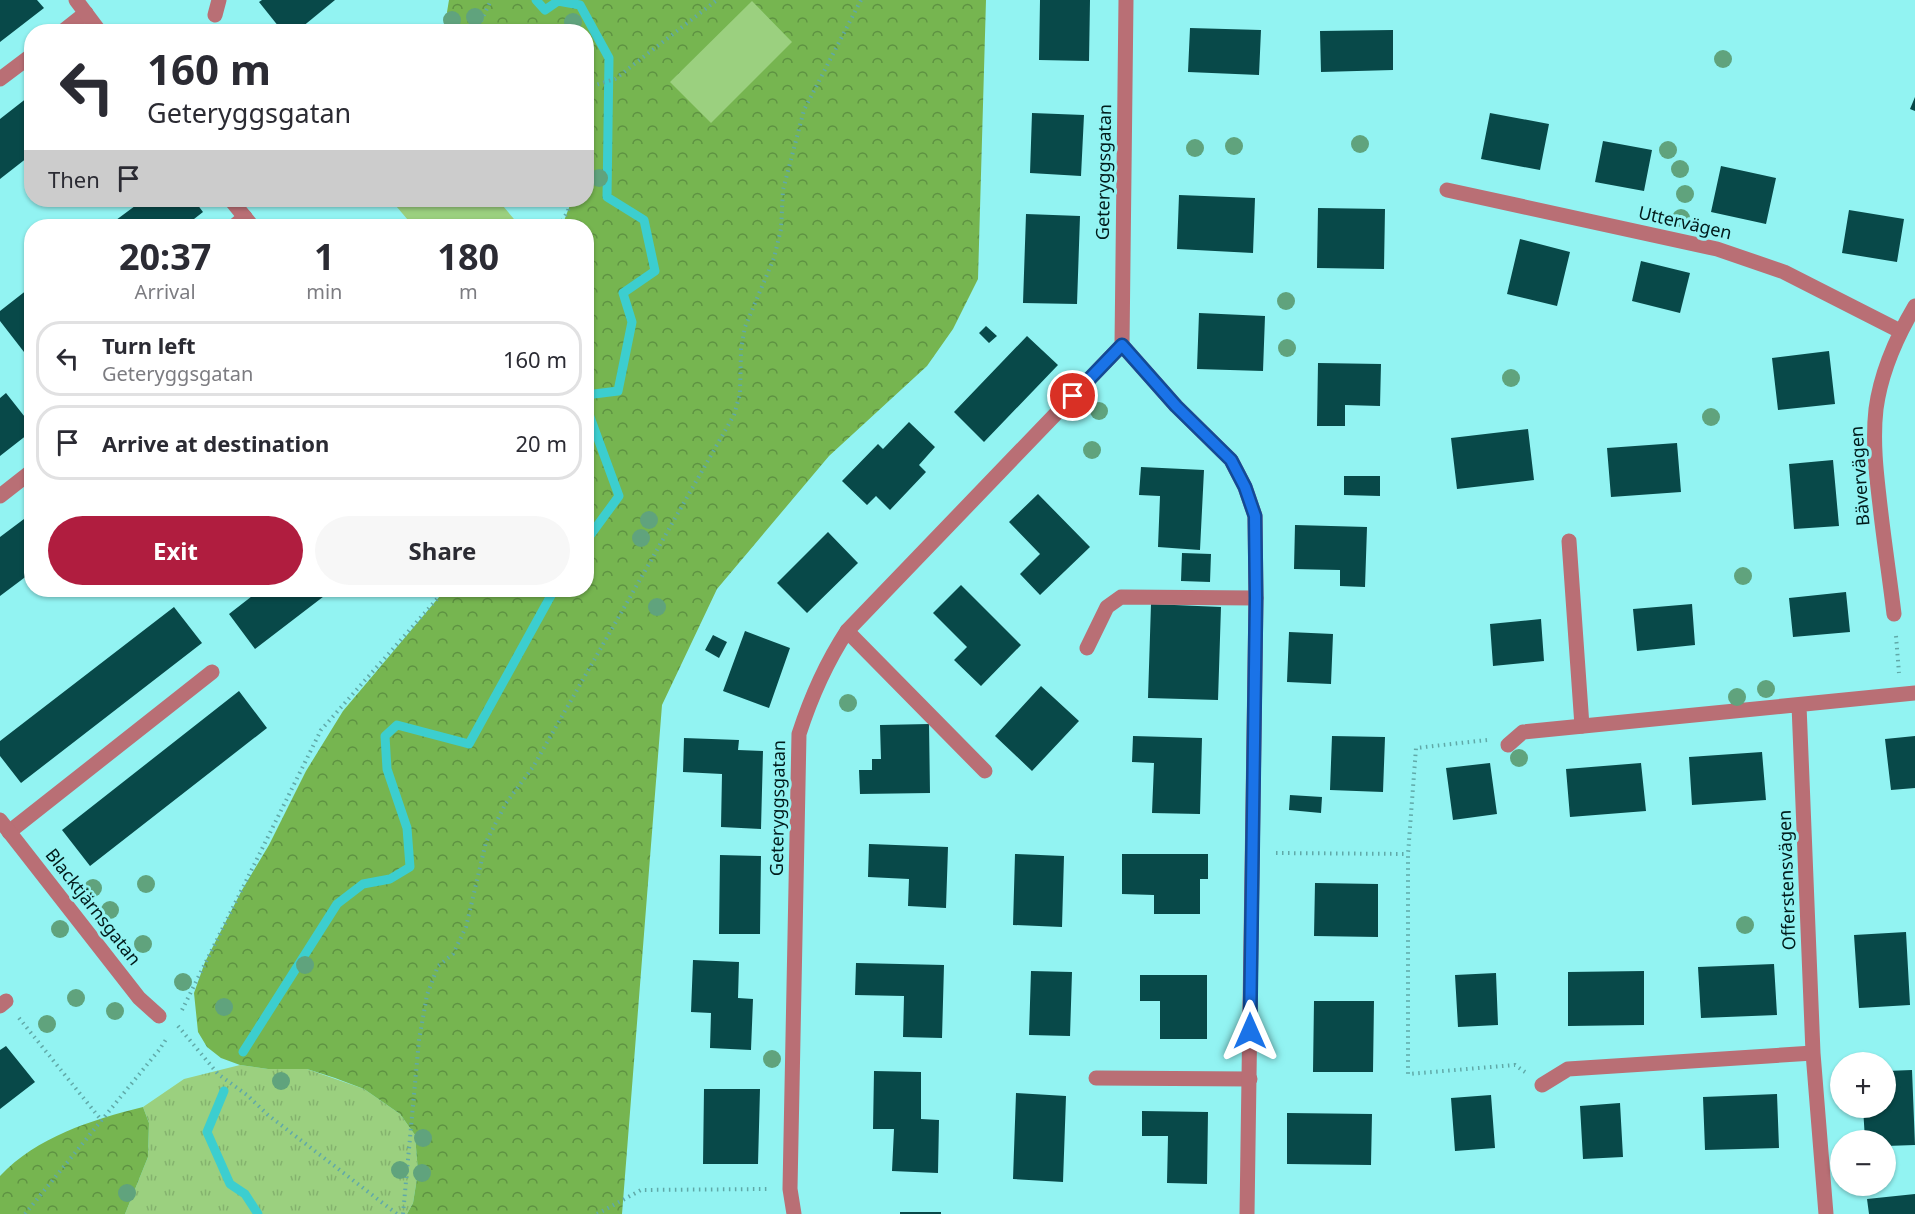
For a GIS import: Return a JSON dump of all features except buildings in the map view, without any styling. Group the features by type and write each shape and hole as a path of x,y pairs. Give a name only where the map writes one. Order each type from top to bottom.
{"street":[{"path":"76,0 94,24"},
{"path":"214,15 219,0"},
{"name":"Geteryggsgatan","path":"794,1214 790,1189 799,734 809,703 831,655 847,631 1122,345 1126,0"},
{"path":"72,24 86,13"},
{"path":"0,79 24,61"},
{"name":"Uttervägen","path":"1447,190 1717,249 1747,258 1784,272 1900,331"},
{"name":"Bävervägen","path":"1894,614 1875,453 1876,409 1882,381 1900,331 1915,306"},
{"path":"1122,345 1176,406 1231,460 1245,487 1255,516 1256,598 1247,1214"},
{"path":"0,496 24,477"},
{"path":"1569,542 1582,726"},
{"path":"1087,648 1107,607 1121,597 1256,598"},
{"path":"847,631 985,771"},
{"path":"5,826 212,672"},
{"path":"1508,745 1523,732 1908,693"},
{"name":"Offerstensvägen","path":"1799,705 1813,1053 1826,1214"},
{"name":"Blacktjärnsgatan","path":"5,826 139,998 159,1016"},
{"path":"1542,1085 1568,1069 1813,1053"},
{"path":"1096,1078 1250,1079"}],"path":[{"path":"480,24 491,0"},
{"path":"594,85 615,79 717,0"},
{"path":"403,1214 419,1040 427,995 438,966 453,954 466,927 486,842 506,803 539,757 734,415 740,394 741,349 745,327 774,258 781,230 783,190 804,110 861,0"},
{"path":"181,1012 321,730 439,597"},
{"path":"1894,614 1908,693"},
{"path":"1508,745 1486,740 1416,748 1408,854 1408,1074 1515,1065 1542,1085"},
{"path":"1251,853 1408,854"},
{"path":"3,1004 102,1121"},
{"path":"25,1214 159,1050 176,1022 218,1074 397,1214"},
{"path":"597,1214 641,1190 790,1189"}],"green space":[{"path":"449,0 986,0 978,279 953,329 927,366 829,456 717,589 662,705 622,1214 407,1214 413,1203 418,1172 415,1135 400,1114 364,1089 307,1069 268,1069 240,1065 221,1058 207,1047 198,1032 194,993 205,962 242,890 269,845 306,771 343,711 439,597 594,597 594,219 565,219 569,207 594,207 594,24 450,24 447,12"},
{"path":"752,1 792,42 711,123 670,82"},
{"path":"397,207 504,207 514,219 407,219"},
{"path":"240,1065 268,1069 307,1069 364,1089 400,1114 415,1135 418,1172 413,1203 407,1214 125,1214 148,1157 149,1123 143,1107 184,1079"},
{"path":"143,1107 149,1123 148,1157 125,1214 0,1214 0,1176 15,1162 48,1140 66,1132"}],"waterway":[{"path":"536,0 545,10 558,1 580,5 590,24"},
{"path":"594,31 609,58 607,197 644,220 655,271 623,293 632,322 618,391 594,394"},
{"path":"594,428 619,496 594,530"},
{"path":"243,1052 337,904 363,884 390,879 410,867 407,828 387,769 385,736 397,725 469,744 550,597"},
{"path":"224,1091 207,1132 230,1184 245,1194 258,1214"}],"route":[{"path":"1073,396 1122,345 1176,406 1231,460 1245,487 1255,516 1257,539 1250,1031"}]}
